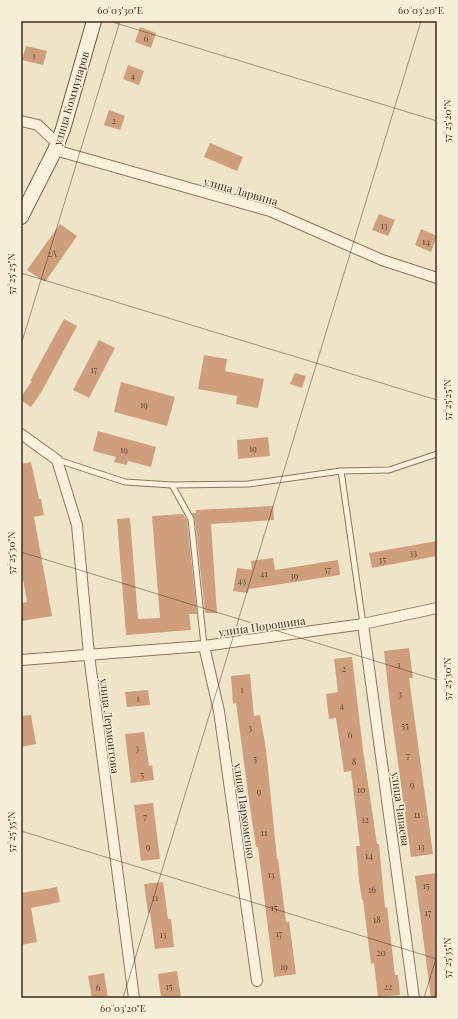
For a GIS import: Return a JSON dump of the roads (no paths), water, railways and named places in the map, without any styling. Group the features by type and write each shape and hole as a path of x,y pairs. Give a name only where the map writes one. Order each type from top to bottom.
{"main road":[{"name":"улица Коммунаров","path":"22,213 56,147 66,122 94,21"}],"street":[{"name":"улица Дарвина","path":"21,122 38,125 56,147 270,211 382,260 437,278"},
{"path":"21,434 57,460"},
{"name":"улица Лермонтова","path":"57,460 77,525 89,654 134,998"},
{"name":"улица Порошина","path":"21,660 204,646 364,624 437,608"},
{"name":"улица Чапаева","path":"364,624 414,998"},
{"name":"улица Пархоменко","path":"204,646 220,711 257,980"}],"lane":[{"path":"57,460 125,482 172,485 248,484 341,471 389,470 437,454"},
{"path":"341,471 364,624"},
{"path":"172,485 191,519 204,646"}]}
